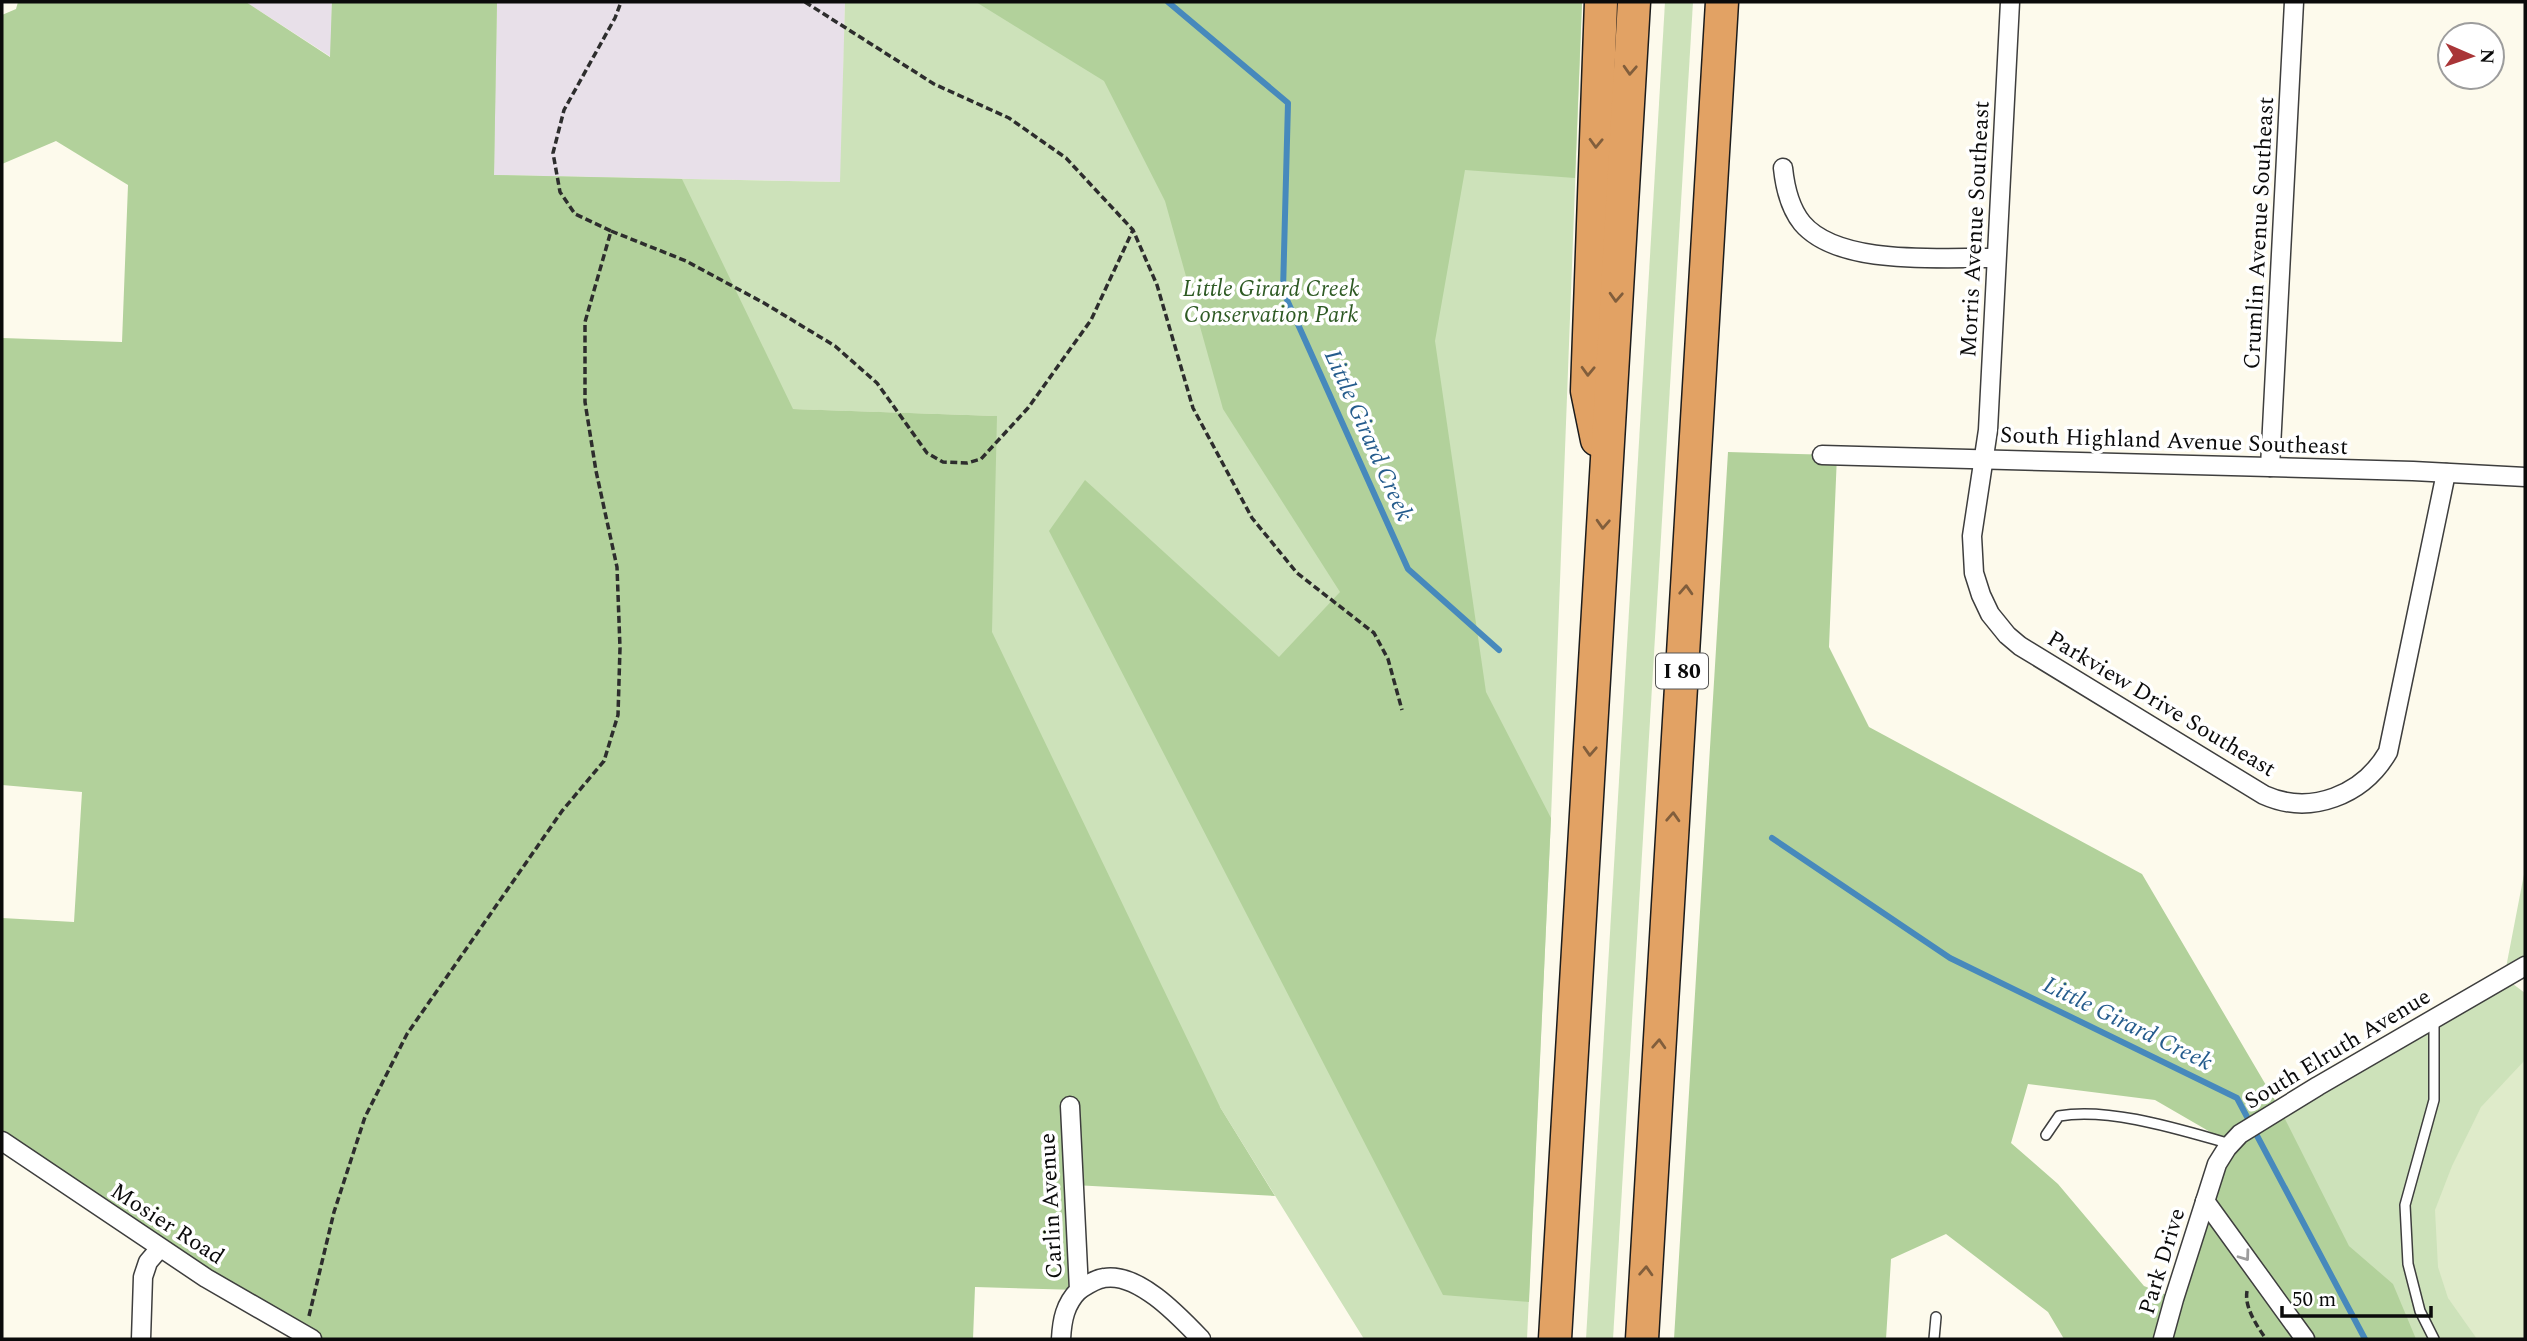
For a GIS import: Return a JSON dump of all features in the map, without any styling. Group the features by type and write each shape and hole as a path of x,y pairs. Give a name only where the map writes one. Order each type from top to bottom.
{"highway":[{"path":"1601,2 1587,391 1605,483"},
{"path":"1555,1339 1634,2"},
{"name":"I 80","path":"1642,1339 1721,2"},
{"path":"1712,172 1739,64 1743,2"}],"street":[{"name":"Morris Avenue Southeast","path":"1984,459 1988,430 2010,2"},
{"name":"Crumlin Avenue Southeast","path":"2270,467 2294,2"},
{"path":"1783,167 1788,197 1799,220 1807,229 1828,242 1850,251 1877,256 1997,258"},
{"name":"South Highland Avenue Southeast","path":"1822,455 2525,477"},
{"name":"Parkview Drive Southeast","path":"1984,459 1972,537 1974,573 1990,614 2007,635 2056,669 2264,794 2295,803 2315,802 2348,793 2366,781 2381,765 2388,752 2446,473"},
{"name":"South Elruth Avenue","path":"2205,1201 2217,1164 2236,1139 2434,1018 2525,966"},
{"name":"Carlin Avenue","path":"1061,1339 1062,1320 1068,1304 1079,1290 1070,1106"},
{"name":"Mosier Road","path":"2,1141 160,1248 309,1337"},
{"name":"Park Drive","path":"2205,1201 2305,1339"},
{"name":"Park Drive","path":"2163,1339 2205,1201"},
{"path":"141,1339 144,1278 148,1262 160,1248"},
{"path":"1079,1290 1105,1278 1119,1278 1135,1283 1148,1291 1200,1339"}],"lane":[{"path":"2434,1018 2434,1100 2405,1205 2409,1265 2420,1311 2434,1339"},
{"path":"2046,1135 2059,1116 2075,1114 2150,1121 2236,1139"},
{"path":"1934,1339 1936,1317"}],"path":[{"path":"621,2 615,19 564,110 554,153 560,192 575,214 686,261 764,303 835,346 877,383 927,453 943,462 967,463 981,459 1028,408 1091,320 1133,230"},
{"path":"805,2 934,84 1009,118 1066,158 1133,230 1157,285 1193,408 1252,518 1297,573 1374,633 1388,659 1402,710"},
{"path":"309,1337 334,1212 365,1117 407,1034 562,811 604,761 618,715 620,648 617,567 596,471 585,402 585,322 611,231"},
{"path":"2256,1271 2248,1281 2245,1298 2254,1321 2266,1339"}],"shaded area":[{"path":"246,2 332,2 331,57"},
{"path":"497,2 845,2 841,182 493,175"}],"green space":[{"path":"18,2 246,2 330,57 332,2 497,2 494,175 682,179 793,409 997,416 992,632 1220,1107 1275,1196 1074,1185 1079,1290 975,1287 973,1339 312,1339 2,1141 2,918 74,922 82,792 2,785 2,338 122,342 128,185 56,141 2,164 2,15 16,9"},
{"name":"Little Girard Creek Conservation Park","path":"332,2 497,2 494,175 840,182 845,2 1582,2 1551,818 1527,1339 1364,1339 1220,1107 982,1095 996,416 321,393"},
{"path":"976,2 1582,2 1575,178 1465,170 1435,341 1486,692 1551,818 1529,1302 1443,1295 1049,531 1085,480 1279,657 1340,592 1223,409 1165,201 1104,81"},
{"path":"1665,2 1693,2 1613,1339 1586,1339"},
{"path":"1728,452 1837,455 1829,647 1869,727 2142,874 2280,1109 2349,1246 2393,1284 2416,1339 2064,1339 2048,1312 1946,1234 1891,1259 1886,1339 1674,1339","holes":["2028,1084 2155,1100 2231,1144 2174,1298 2144,1286 2058,1184 2011,1143"]},
{"path":"2525,869 2525,966 2505,978 2525,993 2525,1339 2171,1339 2247,1139 2504,978"},
{"path":"2525,1060 2525,1339 2477,1339 2448,1298 2438,1267 2435,1210 2452,1166 2481,1107"}],"waterway":[{"name":"Little Girard Creek","path":"1168,2 1288,103 1283,291 1408,569 1499,650"},
{"name":"Little Girard Creek","path":"1772,838 1950,958 2237,1098 2365,1339"}]}
